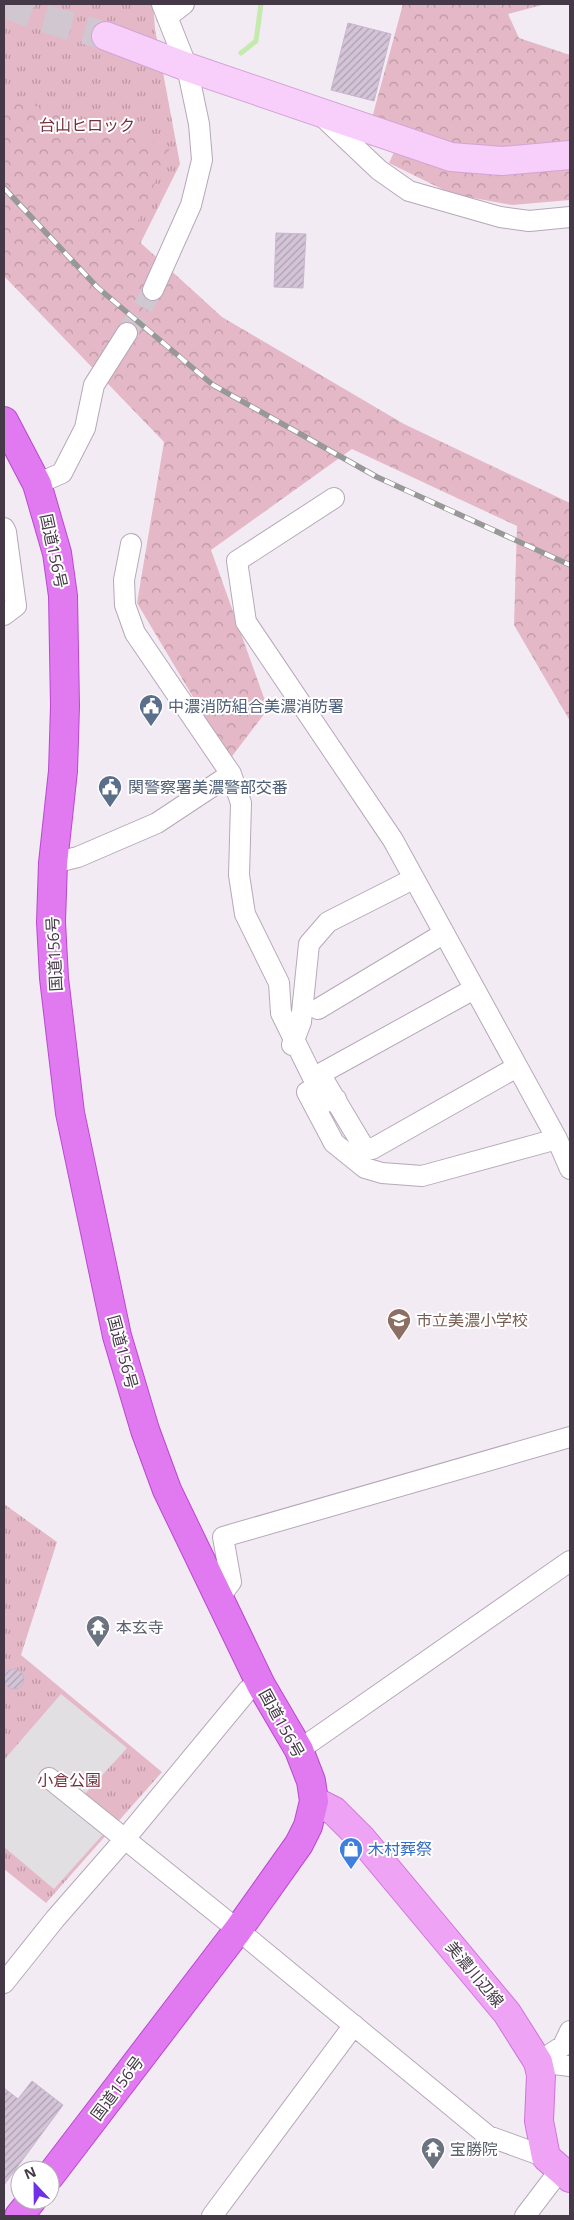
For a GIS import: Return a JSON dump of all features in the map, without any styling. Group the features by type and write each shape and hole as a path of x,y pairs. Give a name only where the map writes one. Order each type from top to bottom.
{"highway":[{"name":"国道156号","path":"4,421 37,484 57,553 63,596 66,646 63,771 53,863 51,922 54,978 70,1113 117,1336 145,1430 168,1490 261,1685 299,1750 311,1781 314,1801 308,1826 299,1844 238,1930 60,2163"}],"main road":[{"name":"美濃川辺線","path":"314,1801 334,1810 362,1838 507,2013 538,2062 541,2075 539,2121 559,2168"}],"street":[{"path":"153,290 191,205 202,160 199,124 187,67 164,10 184,4"},
{"path":"106,36 187,67 451,157 502,161 570,155"},
{"path":"319,112 378,170 409,191 500,217 530,221 570,217"},
{"path":"37,484 62,473 85,428 94,385 127,333"},
{"path":"334,498 237,562 246,622 393,840 413,880 517,1067 570,1169"},
{"path":"4,528 16,606 4,615"},
{"path":"131,544 124,580 125,605 135,633 231,774 241,803 239,875 245,914 278,983 281,1014 325,1102 336,1099"},
{"path":"53,863 78,857 157,823 231,774"},
{"path":"413,880 328,922 309,944 301,1022 292,1048 308,1094 334,1143 365,1168 382,1173 422,1176 556,1140"},
{"path":"318,1009 443,934"},
{"path":"474,989 320,1074 363,1146 372,1149 517,1067"},
{"path":"218,1598 231,1582 223,1537 570,1436"},
{"path":"299,1750 570,1561"},
{"path":"4,1983 54,1920 124,1840 248,1690 261,1685"},
{"path":"49,1778 238,1930 488,2136 559,2168 525,2216"},
{"path":"212,2216 354,2025"},
{"path":"538,2062 563,2046 570,2031"},
{"path":"538,2062 570,2066"}],"green space":[{"name":"台山ヒロック","path":"4,4 153,4 155,29 180,164 117,290 4,159"},
{"path":"403,4 546,4 508,14 519,38 570,55 570,200 512,205 452,194 389,163 406,126 372,118"},
{"path":"4,96 170,148 132,235 222,317 404,424 570,503 570,721 514,625 517,526 352,449 211,550 268,709 230,759 137,603 164,442 4,276"},
{"name":"小倉公園","path":"4,1504 57,1542 21,1655 162,1772 46,1903 4,1869"}],"shaded area":[{"path":"61,1694 127,1748 84,1795 116,1820 54,1889 4,1847 4,1760"}],"building":[{"path":"348,23 391,34 374,101 331,90"},
{"path":"276,233 306,234 303,288 274,287"},
{"path":"14,1669 21,1672 24,1679 21,1686 14,1689 7,1686 4,1679 7,1672"},
{"path":"32,2081 63,2105 22,2160 10,2160 10,2177 4,2185 4,2088 18,2099"}],"waterway":[{"path":"241,53 256,41 261,4"}],"tunnel":[{"path":"5,4 39,17 106,36"},
{"path":"127,333 153,290"}],"railway":[{"path":"4,188 97,287 213,385 377,477 570,565"}],"place":[{"name":"中濃消防組合美濃消防署","path":"151,727"},
{"name":"関警察署美濃警部交番","path":"110,808"},
{"name":"市立美濃小学校","path":"399,1341"},
{"name":"本玄寺","path":"98,1648"},
{"name":"木村葬祭","path":"351,1870"},
{"name":"宝勝院","path":"433,2170"}]}
